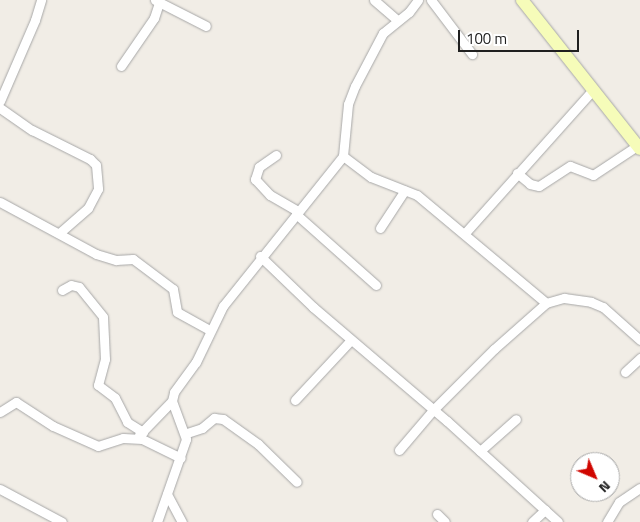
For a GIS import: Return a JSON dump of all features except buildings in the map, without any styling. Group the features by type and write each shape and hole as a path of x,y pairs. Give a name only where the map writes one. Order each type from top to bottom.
{"main road":[{"path":"522,0 639,147"}],"street":[{"path":"0,101 41,0"},
{"path":"374,0 397,20"},
{"path":"134,438 143,432 172,401 174,392 196,362 223,306 260,256 342,156 351,94 384,33 418,0"},
{"path":"432,0 472,54"},
{"path":"121,66 154,18 157,2 206,26"},
{"path":"465,233 593,90"},
{"path":"0,108 32,130 90,159 96,165 98,189 88,208 60,232"},
{"path":"517,173 530,184 540,186 570,166 593,175 639,147"},
{"path":"276,155 259,167 255,179 270,195 297,212 376,285"},
{"path":"342,156 370,177 417,195 465,233 546,303"},
{"path":"380,228 405,190"},
{"path":"0,202 108,259 136,260 176,293 177,312 210,330"},
{"path":"260,256 351,340 480,450 548,515 558,522"},
{"path":"62,290 71,286 79,287 103,317 105,358 98,385 115,398 127,422 143,432"},
{"path":"399,450 433,410 546,303 564,298 591,302 603,307 640,340"},
{"path":"295,400 351,340"},
{"path":"625,372 640,358"},
{"path":"157,522 181,458 187,433 172,401"},
{"path":"0,412 16,402 53,426 98,446 123,438 134,438 181,458"},
{"path":"187,433 202,428 214,418 223,419 252,439 297,482"},
{"path":"480,450 516,419"},
{"path":"607,522 619,502 640,488"},
{"path":"0,489 62,522"},
{"path":"167,494 182,522"},
{"path":"437,514 445,522"},
{"path":"532,522 548,515"}]}
